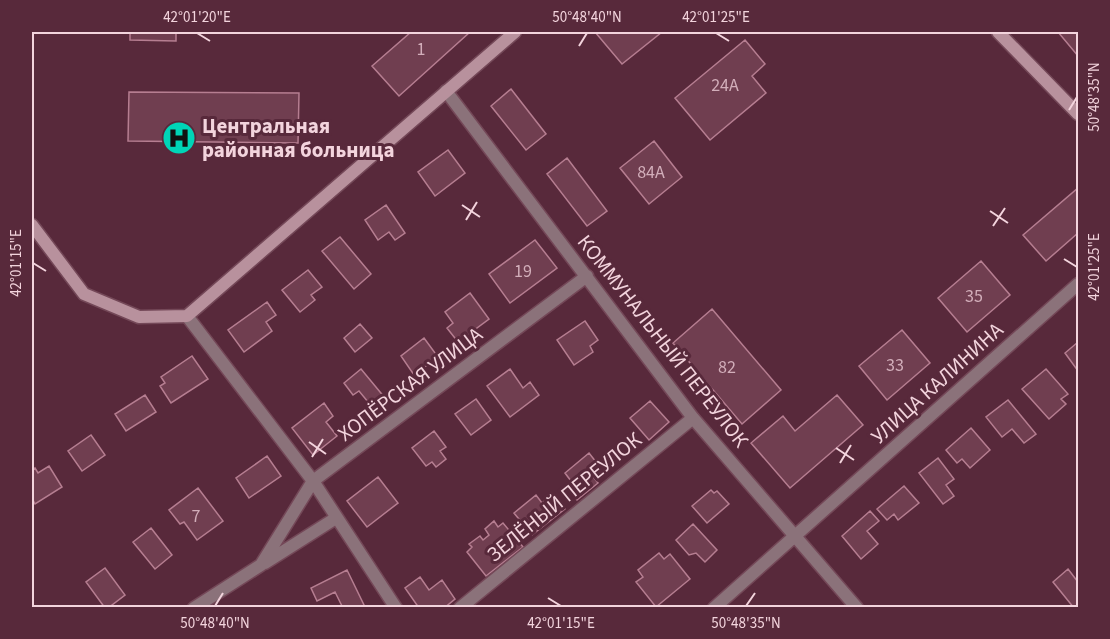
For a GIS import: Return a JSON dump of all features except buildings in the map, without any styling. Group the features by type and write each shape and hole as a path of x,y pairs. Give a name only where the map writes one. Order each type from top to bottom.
{"main road":[{"path":"32,225 84,294 139,317 187,316 515,32"},
{"path":"998,32 1078,114"}],"street":[{"name":"КОММУНАЛЬНЫЙ ПЕРЕУЛОК","path":"446,91 693,418 856,608"},
{"name":"ХОПЁРСКАЯ УЛИЦА","path":"194,608 261,565 313,481 587,276"},
{"name":"УЛИЦА КАЛИНИНА","path":"714,608 1078,284"},
{"path":"187,316 313,481 396,608"},
{"name":"ЗЕЛЁНЫЙ ПЕРЕУЛОК","path":"459,608 693,418"},
{"path":"261,565 336,518"}],"place":[{"name":"Центральная районная больница","path":"179,138"}]}
